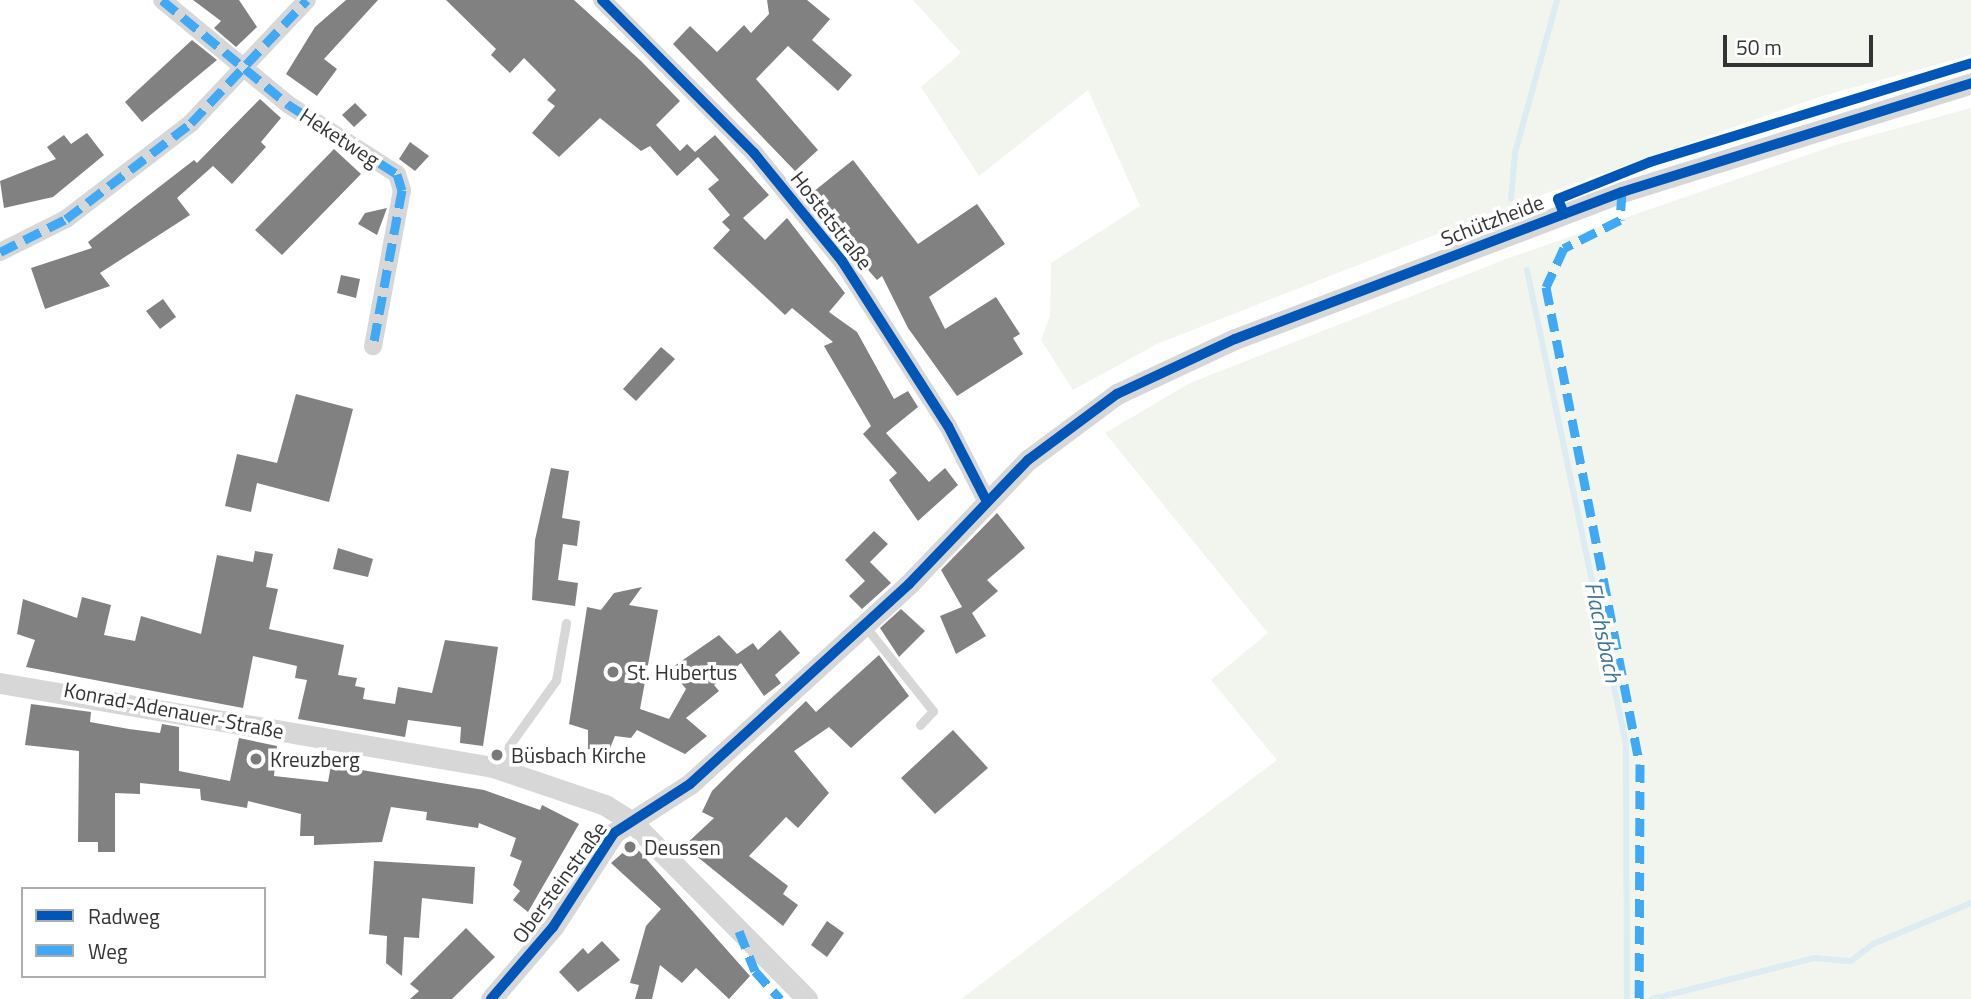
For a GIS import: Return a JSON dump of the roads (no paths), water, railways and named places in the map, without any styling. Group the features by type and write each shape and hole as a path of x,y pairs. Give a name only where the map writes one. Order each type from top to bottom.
{"street":[{"name":"Heketweg","path":"162,0 289,105 397,174 402,190 373,346"},
{"path":"0,252 65,219 191,123 307,0"},
{"name":"Hostetstraße","path":"602,0 754,153 842,261 948,426 986,500"},
{"name":"Schützheide","path":"986,500 1082,416 1177,363 1509,234 1828,123 1971,83"},
{"path":"632,822 690,784 866,626 986,500"},
{"name":"Konrad-Adenauer-Straße","path":"0,683 501,770 605,805 632,822 807,999"},
{"name":"Obersteinstraße","path":"491,999 553,927 614,833 632,822"}],"lane":[{"path":"501,770 509,746 556,680 566,623"},
{"path":"866,626 933,711 920,724"}],"waterway":[{"name":"Flachsbach","path":"1511,199 1515,153 1557,0"},
{"name":"Flachsbach","path":"1527,270 1626,743 1627,999"},
{"path":"1652,999 1814,958 1851,961 1873,944 1971,903"}],"place":[{"name":"St. Hubertus","path":"613,672"},
{"name":"Büsbach Kirche","path":"497,755"},
{"name":"Kreuzberg","path":"256,759"},
{"name":"Deussen","path":"630,847"}]}
